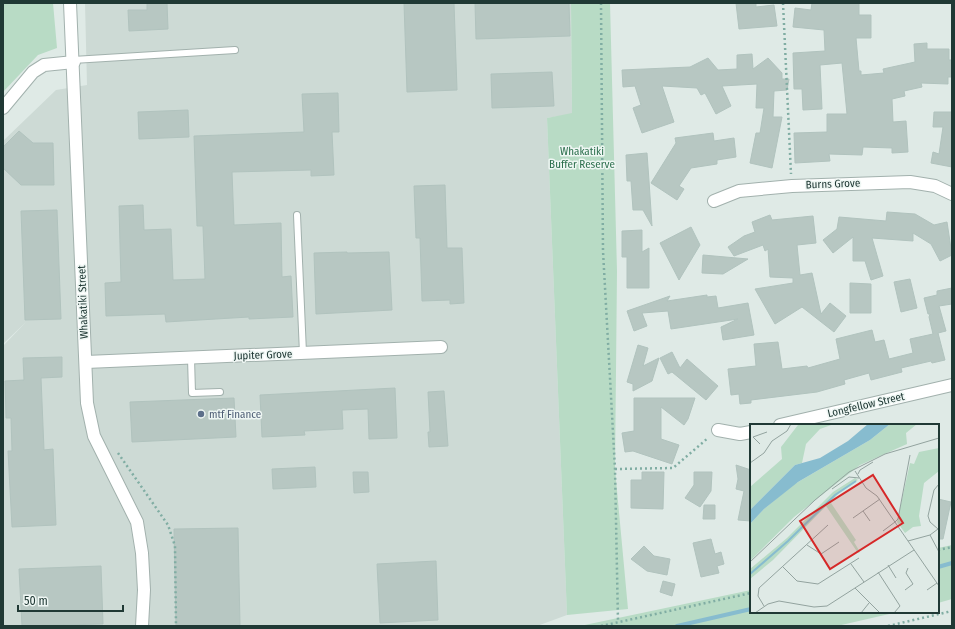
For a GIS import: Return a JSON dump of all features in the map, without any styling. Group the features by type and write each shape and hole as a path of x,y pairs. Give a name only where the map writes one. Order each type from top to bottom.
{"street":[{"name":"Whakatiki Street","path":"70,3 87,404 91,428 102,456 137,522 142,553 148,626"},
{"path":"3,108 33,72 44,65 73,61"},
{"name":"Burns Grove","path":"714,201 739,192 792,186 910,182 935,186 952,194"},
{"name":"Jupiter Grove","path":"86,362 440,347"},
{"name":"Longfellow Street","path":"784,424 952,385"},
{"path":"718,430 740,434 750,432"},
{"name":"Whakatiki Street","path":"142,626 144,590"}],"lane":[{"path":"73,61 235,50"},
{"path":"297,215 303,354"},
{"path":"191,358 192,393 220,392"}],"path":[{"path":"601,3 603,251 615,469 618,622"},
{"path":"782,3 792,186"},
{"path":"615,469 673,468 718,430"},
{"path":"114,447 168,525 175,546 176,626"},
{"path":"939,550 952,547"},
{"path":"601,626 750,593"},
{"path":"888,626 952,611"}],"shaded area":[{"path":"85,3 571,3 572,114 547,118 567,615 537,626 3,626 3,346 26,322 3,344 3,141 56,90 87,85"}],"green space":[{"path":"3,3 53,3 57,48 38,55 3,92"},
{"name":"Whakatiki Buffer Reserve","path":"571,3 610,3 617,271 615,469 628,609 567,615 547,118 572,113"},
{"path":"952,545 952,599 939,603 939,548"},
{"path":"750,590 750,613 894,613 837,626 580,626"}],"building":[{"path":"147,3 167,3 168,29 129,31 128,10 147,10"},
{"path":"404,3 454,3 457,90 407,92"},
{"path":"475,3 569,3 570,36 476,39"},
{"path":"736,3 756,3 756,7 774,5 777,26 739,29"},
{"path":"812,3 859,3 859,15 871,15 871,38 856,38 859,71 861,71 861,75 884,73 883,69 915,62 914,44 927,43 927,49 949,49 949,60 952,60 952,77 948,77 948,84 921,83 922,87 904,91 905,96 892,99 893,122 906,121 908,152 892,153 892,148 863,147 862,155 829,154 830,161 795,163 794,133 827,132 827,114 847,114 842,63 820,65 822,109 803,110 802,89 794,89 793,53 825,51 824,30 793,27 795,8 811,10"},
{"path":"752,54 753,69 768,58 782,73 782,79 789,79 787,90 774,91 773,117 782,117 772,168 750,163 756,133 760,133 764,108 756,108 757,84 722,86 731,106 716,114 705,93 701,95 697,88 662,86 674,122 642,133 633,108 641,105 635,86 623,87 622,70 690,67 708,58 718,70 737,69 737,55"},
{"path":"552,72 554,106 492,108 491,74"},
{"path":"338,93 339,132 332,132 334,175 311,176 311,170 232,172 234,225 281,223 282,277 291,276 293,317 249,319 249,317 166,322 165,314 106,316 105,283 121,282 119,206 143,205 144,230 171,229 173,280 205,279 203,226 197,226 194,136 304,132 302,94"},
{"path":"188,110 189,137 139,139 138,112"},
{"path":"934,112 952,112 952,167 931,163 933,152 939,154 943,127 933,127"},
{"path":"19,131 33,143 53,143 54,185 21,185 3,168 3,147"},
{"path":"713,133 714,141 734,138 736,157 717,160 717,164 691,168 679,186 684,189 677,200 651,183 676,143 675,138"},
{"path":"647,153 652,226 643,210 633,210 631,181 627,181 626,155"},
{"path":"445,185 447,248 462,248 464,303 450,304 450,300 422,301 420,238 416,238 414,186"},
{"path":"57,210 61,319 25,320 21,211"},
{"path":"887,212 915,214 934,225 947,222 952,255 940,261 931,244 913,233 913,241 872,238 883,276 871,280 865,261 853,261 853,237 833,253 823,240 837,229 839,217 886,221"},
{"path":"770,215 772,220 813,216 816,243 797,245 800,275 812,273 821,314 830,303 846,316 834,332 802,307 775,324 755,289 793,283 793,278 770,277 768,249 765,251 763,245 734,256 728,247 744,236 755,232 752,222"},
{"path":"691,227 700,245 679,280 660,243"},
{"path":"642,230 642,252 649,248 649,288 627,288 627,257 622,257 622,231"},
{"path":"389,252 392,310 316,314 314,253"},
{"path":"703,255 748,259 723,274 702,273"},
{"path":"910,279 917,308 901,312 894,282"},
{"path":"850,283 871,284 871,313 850,313"},
{"path":"952,288 952,304 939,306 946,331 938,333 945,360 932,363 931,361 901,368 902,372 871,380 869,373 844,380 845,384 817,392 751,400 751,403 740,404 739,394 731,395 728,369 756,366 754,344 778,342 782,369 807,366 808,368 840,359 836,339 872,330 875,342 884,340 889,359 913,353 910,339 933,334 929,317 930,314 928,314 924,298 937,295 937,291"},
{"path":"707,295 707,297 716,296 718,308 748,303 754,335 723,340 721,327 738,319 671,329 668,311 642,313 647,326 634,331 627,311 670,296 667,301"},
{"path":"638,345 648,348 643,366 659,358 652,381 633,391 633,384 627,382"},
{"path":"672,352 680,368 687,359 718,386 706,400 672,372 668,374 660,358"},
{"path":"62,357 62,377 41,378 44,450 53,449 56,525 12,527 8,451 12,451 11,418 6,418 5,381 24,380 23,358"},
{"path":"395,388 397,438 369,439 368,409 342,410 343,429 304,431 305,435 262,437 260,395"},
{"path":"444,391 448,446 429,447 428,432 430,432 428,392"},
{"path":"234,398 236,437 132,442 130,402"},
{"path":"634,398 695,398 688,419 684,425 661,407 661,439 679,445 672,464 633,451 625,452 622,433 634,431"},
{"path":"736,465 750,470 750,521 738,520 744,491 736,489 738,479"},
{"path":"315,467 316,487 273,489 272,469"},
{"path":"353,472 368,472 369,492 354,493"},
{"path":"642,472 664,472 663,509 631,508 631,480 642,480"},
{"path":"694,472 712,472 711,491 700,507 685,498 694,485"},
{"path":"939,499 951,502 943,539 939,539"},
{"path":"704,505 715,505 715,519 703,519"},
{"path":"238,528 240,626 176,626 174,529"},
{"path":"711,539 715,554 721,552 724,564 717,566 719,573 701,577 693,543"},
{"path":"644,546 654,556 670,559 667,575 647,571 631,559"},
{"path":"436,561 438,620 380,623 377,564"},
{"path":"101,566 103,624 22,626 19,569"},
{"path":"663,581 675,584 672,596 660,592"}],"waterway":[{"path":"939,567 952,563"},
{"path":"677,626 750,609"}],"place":[{"name":"mtf Finance","path":"201,414"}]}
